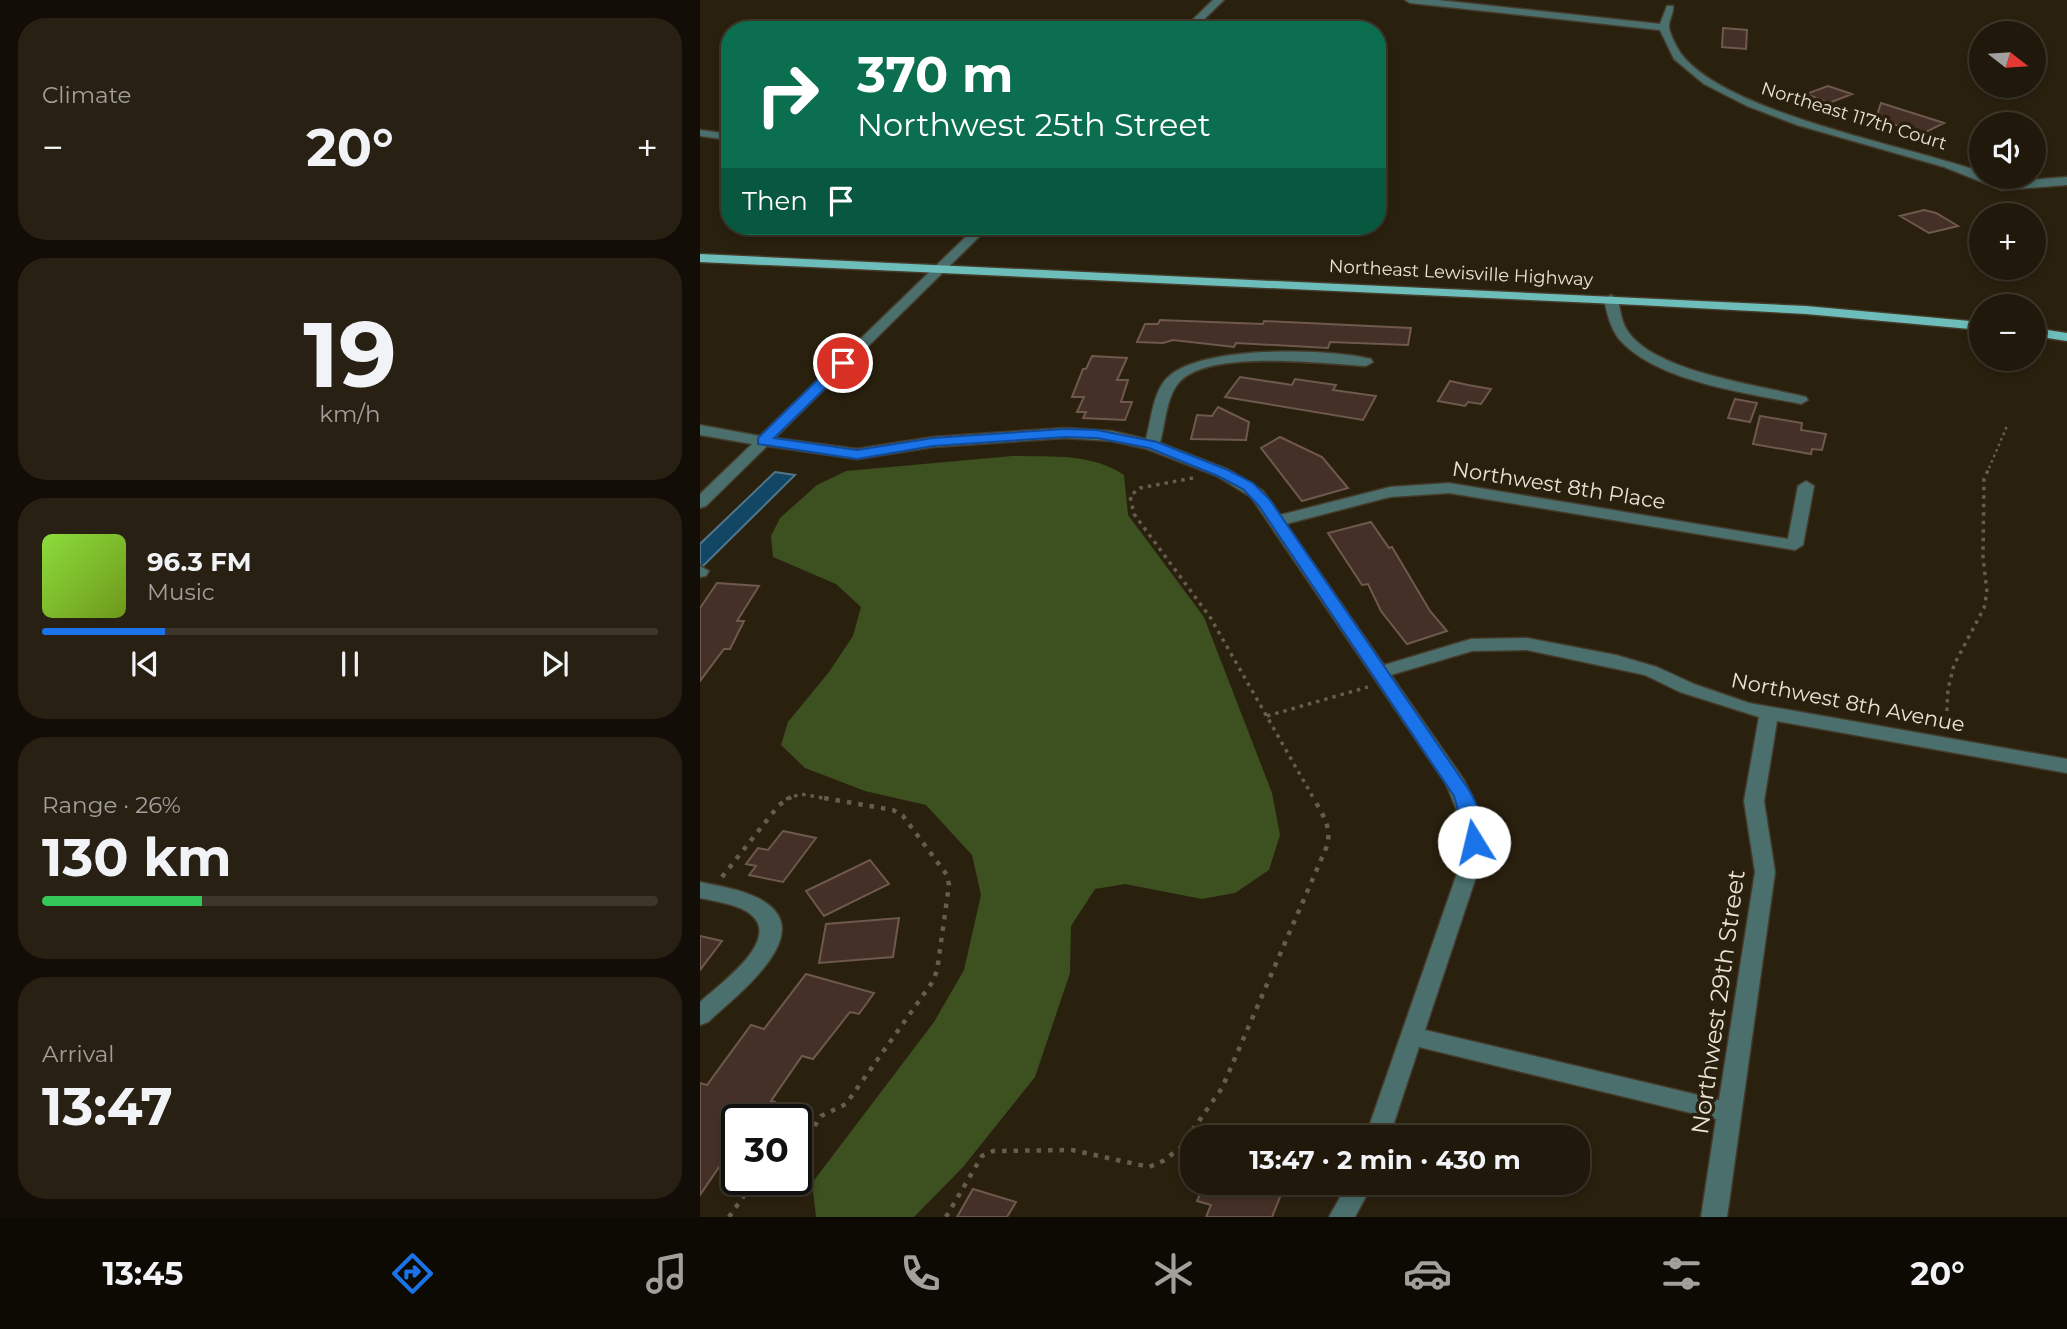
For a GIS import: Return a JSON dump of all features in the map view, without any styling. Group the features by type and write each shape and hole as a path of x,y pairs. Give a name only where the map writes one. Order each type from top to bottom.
{"main road":[{"name":"Northeast Lewisville Highway","path":"700,258 1611,299 1805,310 1969,325"},
{"path":"2046,334 2067,337"}],"street":[{"path":"1197,21 1219,0"},
{"path":"1410,0 1664,26 1670,8"},
{"name":"Northeast 117th Court","path":"1664,26 1671,44 1690,68 1738,99 1781,116 1928,156 1969,172"},
{"path":"700,133 721,136"},
{"name":"Northeast 117th Court","path":"2046,183 2067,181"},
{"path":"700,503 975,235"},
{"path":"1611,299 1618,327 1627,340 1650,357 1731,385 1801,400"},
{"path":"1152,444 1168,389 1177,377 1192,367 1214,360 1239,357 1366,362"},
{"path":"700,430 857,454 933,442 1065,433 1112,436 1152,444 1210,468 1248,486 1258,494 1463,794 1473,825 1472,859 1381,1125"},
{"name":"Northwest 8th Place","path":"1277,522 1390,492 1449,488 1795,545 1806,486"},
{"name":"Northwest 8th Avenue","path":"1383,677 1471,645 1527,644 1616,661 1651,671 1714,698 1769,712 2067,766"},
{"name":"Northwest 29th Street","path":"1714,1217 1765,872 1754,801 1769,712"},
{"path":"700,1016 763,956 771,935 767,916 752,904 705,891"},
{"path":"1412,1036 1729,1112"},
{"path":"1342,1217 1354,1195"}],"path":[{"path":"1945,744 1948,689 1954,666 1984,608 1987,592 1983,557 1984,479 2007,426"},
{"path":"946,1217 982,1156 993,1152 1072,1150 1149,1167 1181,1148 1222,1088 1330,835 1328,824 1210,617 1134,514 1130,496 1140,488 1191,479 1210,468"},
{"path":"1266,716 1383,677"},
{"path":"705,891 779,805 788,798 801,794 893,810 903,816 947,875 949,886 937,971 931,984 888,1041 846,1104 839,1109 828,1110 812,1130"},
{"path":"729,1217 744,1195"}],"green space":[{"path":"1012,456 1084,460 1098,463 1124,475 1128,515 1204,617 1272,793 1280,835 1269,870 1235,893 1202,899 1125,884 1095,889 1071,926 1070,973 1035,1077 963,1167 914,1217 816,1217 812,1183 934,1022 964,970 981,895 972,855 926,805 865,791 805,768 781,745 788,722 829,672 853,636 861,607 836,584 773,557 771,536 780,518 817,485 846,471"}],"water":[{"path":"775,472 795,475 700,566 700,544"}],"building":[{"path":"1723,28 1747,30 1746,49 1722,47"},
{"path":"1828,86 1852,94 1829,103 1806,94"},
{"path":"1881,103 1944,123 1922,134 1876,118"},
{"path":"1924,210 1936,213 1958,226 1929,233 1900,216"},
{"path":"1160,320 1263,324 1264,321 1411,328 1408,345 1330,342 1328,348 1236,343 1234,347 1173,340 1163,343 1137,342 1145,324 1158,324"},
{"path":"1092,356 1127,358 1117,380 1128,380 1121,402 1132,402 1125,420 1083,418 1086,412 1077,412 1084,397 1072,397 1083,369 1086,369"},
{"path":"1240,377 1292,385 1295,379 1336,385 1333,390 1376,396 1363,420 1225,397"},
{"path":"1450,381 1491,389 1481,404 1468,402 1465,406 1438,401"},
{"path":"1735,399 1757,403 1750,422 1728,418"},
{"path":"1218,407 1249,422 1246,440 1191,439 1197,415 1212,416"},
{"path":"1760,416 1802,423 1801,430 1826,434 1822,450 1812,449 1811,454 1753,444"},
{"path":"1280,437 1322,457 1348,488 1302,501 1261,448"},
{"path":"1371,522 1389,548 1392,547 1430,611 1447,631 1407,644 1381,611 1368,584 1362,585 1328,533"},
{"path":"717,583 759,586 737,621 744,621 730,649 724,649 700,681 700,608"},
{"path":"783,831 816,838 783,882 749,875 756,866 746,864 758,848 768,850"},
{"path":"870,860 889,884 824,916 806,891"},
{"path":"899,918 893,957 819,963 826,924"},
{"path":"700,936 722,941 700,970"},
{"path":"806,974 874,993 859,1014 850,1012 813,1059 802,1056 771,1101 775,1102 774,1104 721,1104 721,1164 700,1195 700,1083 707,1085 751,1025 764,1029"},
{"path":"973,1189 1016,1202 1007,1217 957,1217"},
{"path":"1200,1195 1281,1195 1272,1217 1206,1217 1211,1205 1197,1201"}],"route":[{"path":"843,363 763,441 857,454 920,443 1065,433 1097,434 1152,444 1248,486 1265,503 1463,794 1473,825 1474,842"}]}
